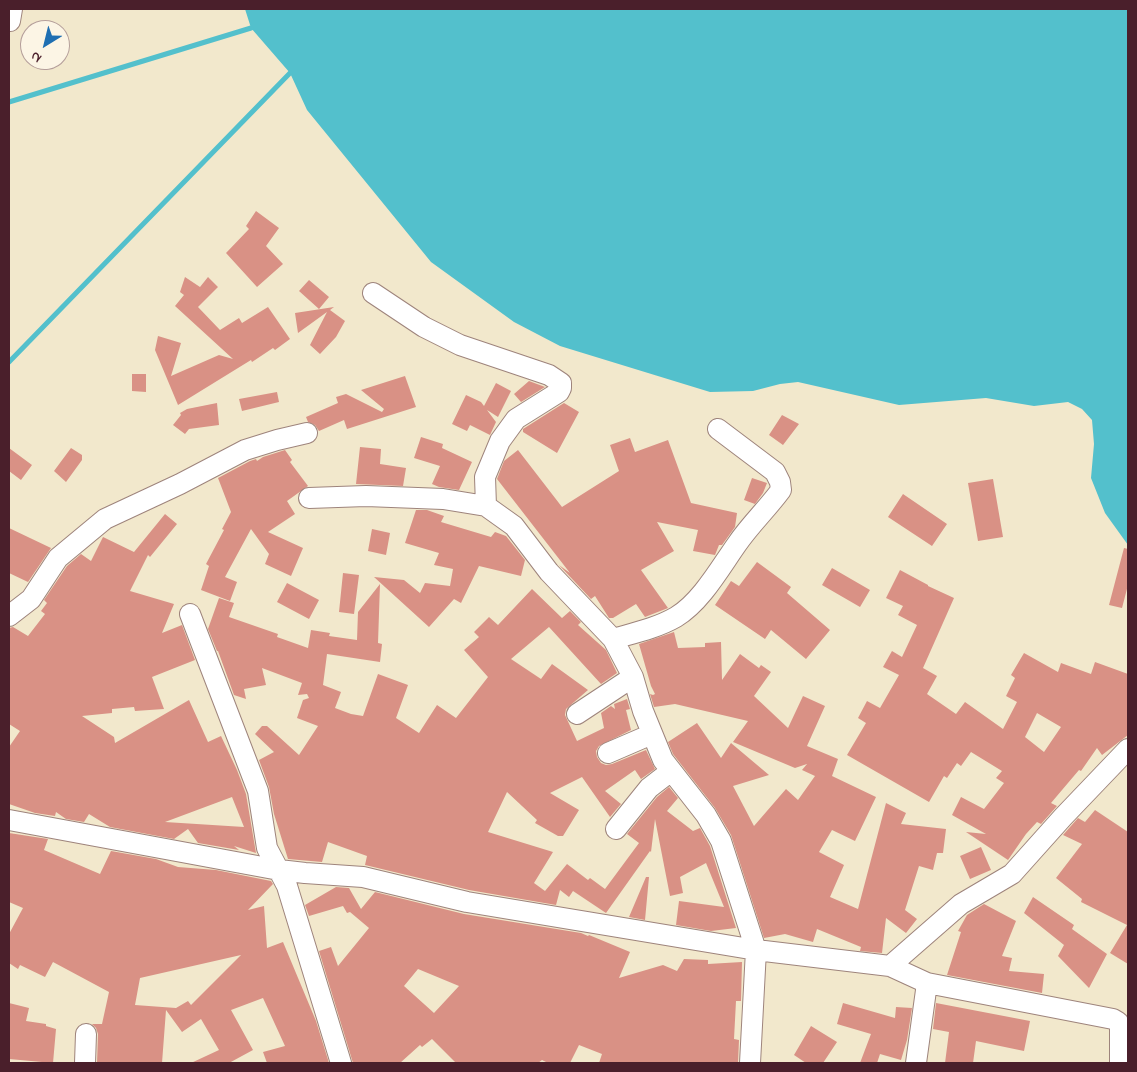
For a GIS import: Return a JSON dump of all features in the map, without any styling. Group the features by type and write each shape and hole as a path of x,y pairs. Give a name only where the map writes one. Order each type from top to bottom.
{"street":[{"path":"374,293 424,328 460,345 550,374 561,383 559,392 516,418 500,441 486,477 486,506"},
{"path":"614,639 676,618 690,606 716,575 738,542 781,490 780,482 775,472 718,430"},
{"path":"9,616 31,599 58,558 104,519 180,484 245,450 307,433"},
{"path":"309,498 366,496 443,499 486,506 514,526 549,572 614,639 633,677 643,711 663,760 706,815 722,841 756,950 750,1063"},
{"path":"190,614 258,791 267,848 287,886 341,1063"},
{"path":"577,714 633,677"},
{"path":"608,753 652,734"},
{"path":"890,966 961,904 1012,874 1063,817 1128,750"},
{"path":"616,829 649,788 671,771"},
{"path":"9,820 279,870 364,877 467,902 756,950 890,966 927,983 1113,1019 1120,1027 1120,1063"},
{"path":"916,1063 927,983"},
{"path":"85,1063 86,1034"}],"water":[{"path":"245,9 1128,9 1128,545 1105,513 1091,478 1094,444 1092,420 1082,409 1068,402 1034,406 986,398 899,405 798,382 780,384 753,391 710,392 560,346 514,322 431,262 307,110 290,73 251,28"}],"building":[{"path":"256,211 279,228 266,246 283,264 257,287 226,253 249,229 246,226"},
{"path":"185,277 200,287 208,277 218,287 198,307 220,330 239,318 242,323 268,307 290,339 275,350 273,348 252,362 251,360 178,405 155,350 158,336 181,343 171,376 219,355 233,359 175,306 184,295 180,292"},
{"path":"309,280 329,297 319,309 299,291"},
{"path":"334,307 330,310 345,321 336,337 320,354 310,345 327,312 298,333 295,313"},
{"path":"132,374 146,374 146,392 132,391"},
{"path":"405,376 416,407 347,429 344,420 319,431 315,425 308,422 306,417 338,403 336,397 346,394 382,412 384,409 361,390"},
{"path":"529,381 545,387 521,402 514,394"},
{"path":"496,383 511,391 498,417 487,410 496,422 490,435 470,425 467,431 452,424 466,395 481,402 484,406"},
{"path":"277,392 279,402 242,411 239,399"},
{"path":"217,403 219,425 189,429 185,434 173,425 181,415 180,413 187,409"},
{"path":"564,403 579,412 557,453 523,432 523,429"},
{"path":"782,415 799,424 783,445 769,435"},
{"path":"421,437 443,444 442,448 472,462 459,490 432,484 440,466 414,458"},
{"path":"630,438 635,452 668,440 691,503 737,513 735,527 722,545 719,545 715,555 693,551 698,530 657,522 674,551 641,570 668,608 645,617 636,604 613,618 609,618 595,596 591,599 559,565 570,573 497,479 504,461 518,450 562,507 619,471 610,445"},
{"path":"360,447 381,449 380,464 406,468 403,486 356,484"},
{"path":"9,448 32,465 21,480 9,471"},
{"path":"71,448 82,455 82,460 66,482 54,471"},
{"path":"285,450 292,460 290,462 308,486 287,501 295,514 268,532 303,548 291,576 265,564 269,554 251,529 225,577 237,582 230,601 201,590 209,566 206,564 231,512 218,478 250,461 256,459 257,461 263,457"},
{"path":"752,478 767,483 755,504 744,500"},
{"path":"993,479 1003,537 978,541 968,483"},
{"path":"903,494 947,524 932,546 888,517"},
{"path":"416,510 427,510 444,516 441,522 491,537 495,532 506,536 525,560 521,576 479,566 461,603 454,599 429,627 374,577 404,580 420,593 425,583 450,586 453,569 434,565 439,553 405,543"},
{"path":"165,514 177,524 150,557 148,555 130,591 174,604 162,633 182,625 195,660 152,677 164,709 135,711 134,707 112,709 112,713 82,716 114,737 115,743 189,700 208,742 221,736 237,770 246,794 256,853 234,846 239,850 198,843 188,829 174,839 110,827 89,814 84,822 66,819 56,812 55,816 35,813 9,804 9,747 20,731 9,724 9,628 13,627 28,636 45,614 41,611 47,603 44,600 67,566 81,554 91,561 103,537 134,552","holes":["232,797 244,827 165,822"]},
{"path":"9,528 51,548 28,582 9,573"},
{"path":"372,529 390,533 386,555 368,551"},
{"path":"1124,548 1128,549 1128,585 1122,608 1109,605"},
{"path":"757,562 791,587 787,593 830,630 806,659 771,630 765,639 715,605 731,581 739,586"},
{"path":"832,568 870,590 860,607 822,585"},
{"path":"900,570 954,598 923,668 937,676 927,694 956,714 965,702 1003,729 1017,702 1006,696 1015,678 1011,675 1024,653 1058,672 1061,663 1091,674 1095,662 1128,674 1128,735 1102,755 1097,748 1081,771 1079,770 1051,803 1057,806 1041,824 1037,822 1026,834 1008,860 966,832 986,834 952,815 961,797 984,809 1004,783 996,778 1002,771 971,752 961,766 957,763 947,778 944,776 929,802 847,755 866,723 858,718 867,701 880,708 899,675 883,667 892,651 902,657 917,625 898,615 903,606 886,598","holes":["1037,713 1061,727 1044,752 1025,737"]},
{"path":"343,573 359,575 354,614 339,612"},
{"path":"287,583 319,600 309,619 277,602"},
{"path":"380,584 378,643 382,644 380,662 327,654 323,685 341,692 335,708 363,716 378,674 408,685 396,718 419,733 437,705 456,718 488,677 464,650 479,637 474,632 489,617 498,625 532,589 562,618 570,611 581,622 578,625 606,650 617,673 601,684 549,627 511,659 541,679 552,664 588,690 566,709 565,715 577,741 604,728 601,713 611,706 615,709 614,704 627,699 630,709 626,710 631,730 599,746 596,751 597,757 601,763 606,765 646,750 655,769 641,779 635,770 605,791 621,804 610,817 582,777 550,793 579,810 563,836 558,836 535,823 537,820 507,792 488,832 553,852 534,883 545,891 567,864 588,880 590,878 605,889 639,843 627,834 657,797 669,787 678,798 667,811 693,831 700,828 710,846 736,928 711,931 676,925 679,901 724,907 706,863 680,877 683,893 670,896 655,819 651,852 606,913 573,891 569,897 560,890 556,905 469,890 365,865 367,856 328,842 322,862 288,859 274,814 269,787 259,760 274,752 255,734 262,726 267,726 299,755 318,726 297,718 303,700 309,698 307,694 298,695 302,683 262,668 266,685 244,689 246,699 234,695 208,629 219,598 234,603 229,617 278,634 277,637 308,648 311,630 330,633 329,636 357,640 358,612"},
{"path":"674,632 678,648 705,647 705,643 721,642 722,680 740,654 759,668 761,665 771,672 754,696 788,728 803,696 825,706 807,746 838,759 832,776 876,797 855,841 832,830 819,852 844,865 830,897 858,909 886,803 906,813 901,824 946,829 943,853 937,853 933,870 919,866 905,910 917,919 906,933 886,918 882,953 860,951 861,947 817,929 813,942 785,934 764,938 731,835 715,808 673,754 668,742 697,723 721,758 731,743 769,775 733,786 754,826 786,789 798,800 815,776 802,770 807,764 795,768 733,742 748,721 675,704 654,707 650,694 655,694 639,644"},
{"path":"1095,810 1128,832 1128,964 1110,953 1127,925 1081,902 1082,899 1056,878 1082,844 1063,835 1078,818 1085,822"},
{"path":"9,833 48,839 44,850 100,874 111,851 156,859 178,867 216,870 271,881 273,884 248,910 264,906 267,948 283,942 316,1021 329,1063 267,1063 263,1052 285,1046 263,998 231,1010 253,1050 229,1063 191,1063 219,1050 201,1019 182,1032 166,1010 162,1063 97,1063 98,1034 92,1024 102,1024 109,992 53,962 45,977 20,965 18,969 9,963 9,934 23,908 9,902","holes":["241,955 191,1005 188,1001 176,1008 135,1005 140,978"]},
{"path":"981,847 991,870 970,879 960,856"},
{"path":"646,877 649,877 645,920 629,917"},
{"path":"336,887 349,888 361,909 375,892 464,914 581,933 630,952 619,978 663,965 677,971 684,959 708,960 708,964 742,962 741,1001 736,1001 734,1039 739,1040 738,1063 599,1063 602,1054 579,1045 570,1063 548,1063 542,1060 538,1063 456,1063 432,1039 422,1047 420,1045 400,1063 353,1063 319,951 331,947 338,966 369,928 350,912 347,913 343,906 309,916 305,905","holes":["418,969 459,986 434,1013 404,986"]},
{"path":"1033,897 1074,925 1072,929 1107,954 1089,988 1058,956 1064,945 1024,913"},
{"path":"984,904 1016,921 1002,956 1012,958 1009,971 1044,974 1042,993 947,975 961,932 958,931 967,915"},
{"path":"9,1003 29,1008 26,1021 46,1024 46,1026 56,1029 53,1063 9,1059"},
{"path":"843,1003 895,1018 896,1007 912,1008 907,1040 901,1060 880,1054 877,1063 860,1063 871,1034 837,1024"},
{"path":"936,1003 1030,1021 1024,1051 976,1041 973,1063 945,1063 949,1032 933,1029"},
{"path":"811,1026 837,1042 823,1063 806,1063 794,1055"}],"waterway":[{"path":"9,102 251,28"},
{"path":"9,362 290,73"}]}
